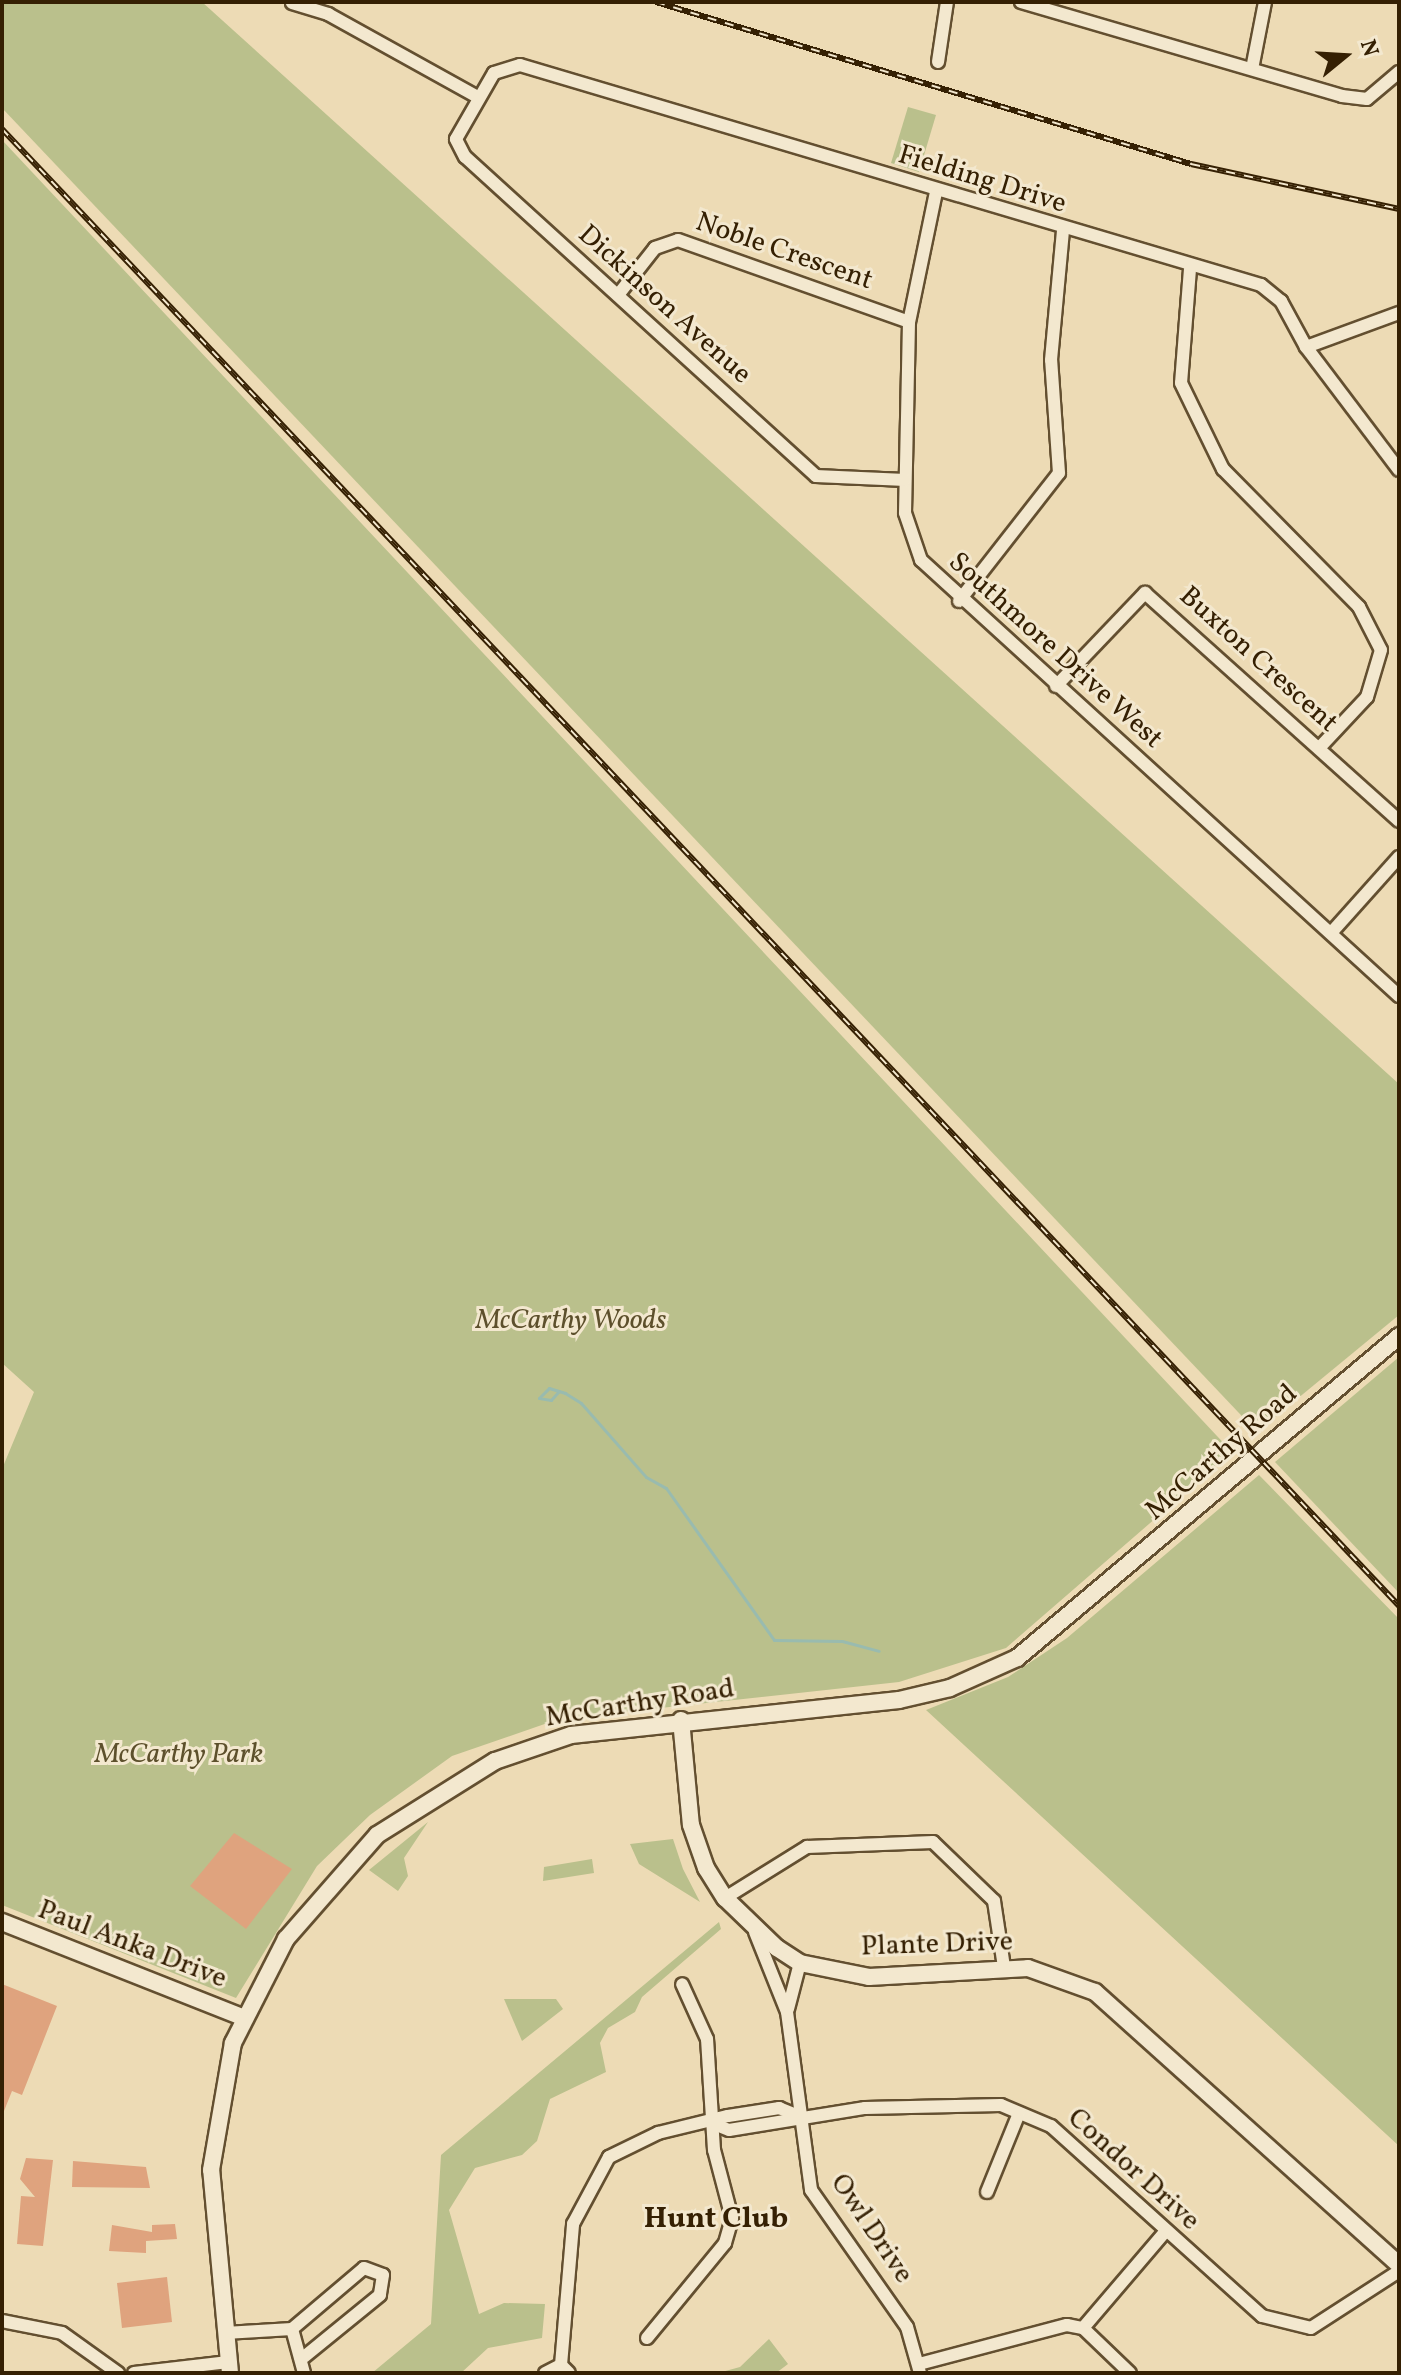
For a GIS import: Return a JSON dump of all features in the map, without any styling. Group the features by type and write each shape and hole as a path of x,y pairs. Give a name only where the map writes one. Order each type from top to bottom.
{"street":[{"path":"938,62 947,2"},
{"path":"1021,2 1367,99 1399,72"},
{"path":"1252,69 1265,2"},
{"path":"292,3 328,14 476,96"},
{"name":"Fielding Drive","path":"476,96 494,73 520,65 1273,293 1306,347 1399,470"},
{"name":"Dickinson Avenue","path":"476,96 459,148 816,476 905,480"},
{"name":"Southmore Drive West","path":"936,192 909,322 905,480 909,537 959,601 1399,996"},
{"path":"959,601 1059,473 1051,360 1063,231"},
{"name":"Noble Crescent","path":"618,295 655,248 678,240 909,322"},
{"path":"1190,269 1181,383 1223,469 1359,607 1381,650 1367,697 1320,747"},
{"path":"1306,347 1399,313"},
{"name":"Buxton Crescent","path":"1056,686 1145,593 1399,821"},
{"path":"1331,933 1399,857"},
{"name":"McCarthy Road","path":"229,2368 211,2170 214,2124 242,2017 286,1939 328,1884 424,1799 495,1761 571,1735 681,1720 924,1695 1017,1658 1399,1336"},
{"name":"Plante Drive","path":"681,1720 692,1832 725,1898 753,1929 800,1963 869,1977 1004,1967 1051,1973 1095,1992 1399,2268"},
{"path":"725,1898 807,1847 933,1842 994,1901 1004,1967"},
{"name":"Paul Anka Drive","path":"2,1922 242,2017"},
{"name":"Owl Drive","path":"753,1929 787,2012 796,2115 811,2190 880,2283 919,2368"},
{"name":"Owl Drive","path":"787,2012 800,1963"},
{"path":"647,2338 725,2243 732,2218 714,2124 707,2039 682,1984"},
{"name":"Condor Drive","path":"565,2369 573,2224 593,2177 615,2152 644,2139 714,2124 729,2130 796,2115 972,2101 1019,2113 1051,2126 1165,2232 1262,2316 1285,2326 1335,2319 1399,2268"},
{"path":"987,2192 1019,2113"},
{"path":"1083,2328 1165,2232"},
{"path":"225,2333 292,2329 364,2268 383,2275 380,2295 304,2357"},
{"path":"2,2321 62,2333 118,2373"},
{"path":"919,2368 1042,2328 1083,2328 1130,2373"},
{"path":"292,2329 304,2357 304,2373"},
{"path":"134,2373 229,2368"},
{"path":"545,2373 565,2369"}],"green space":[{"path":"2,2 202,2 1399,1084 1399,1315 1257,1432 2,108"},
{"path":"908,107 936,115 919,172 891,163"},
{"name":"McCarthy Woods","path":"2,140 1232,1452 1006,1648 899,1682 559,1719 452,1756 370,1815 317,1866 236,1998 2,1905 2,1469 34,1392 2,1363"},
{"path":"1399,1357 1399,1593 1275,1462"},
{"path":"1259,1475 1399,1619 1399,2146 926,1710 1008,1677 1067,1638"},
{"path":"428,1822 404,1858 408,1876 398,1891 369,1870"},
{"path":"673,1839 683,1869 700,1902 639,1864 630,1844"},
{"path":"592,1859 594,1873 543,1881 544,1867"},
{"path":"719,1922 721,1929 642,1997 635,2012 608,2028 600,2043 606,2072 550,2099 537,2141 522,2155 475,2168 449,2210 479,2314 504,2303 545,2304 542,2338 488,2348 461,2373 372,2373 431,2324 441,2155"},
{"path":"504,1999 556,1999 563,2009 522,2041"},
{"path":"769,2339 788,2364 776,2373 718,2373 740,2367"}],"building":[{"path":"234,1833 292,1869 246,1929 190,1886"},
{"path":"2,1984 57,2006 22,2095 12,2091 2,2116"},
{"path":"26,2158 53,2160 43,2246 17,2244 21,2196 35,2197 20,2179"},
{"path":"73,2161 146,2167 150,2188 72,2187"},
{"path":"175,2224 177,2239 146,2241 146,2253 109,2251 112,2225 152,2232 152,2225"},
{"path":"167,2277 172,2322 122,2328 117,2283"}],"waterway":[{"path":"559,1391 551,1400 539,1398 549,1388 565,1393 581,1403 646,1477 666,1488 774,1640 842,1641 879,1651"}],"railway":[{"path":"656,2 1191,164 1399,209"},
{"path":"2,129 1399,1606"}],"district":[{"name":"Hunt Club","path":"716,2219"}],"park label":[{"name":"McCarthy Park","path":"179,1755"}]}
